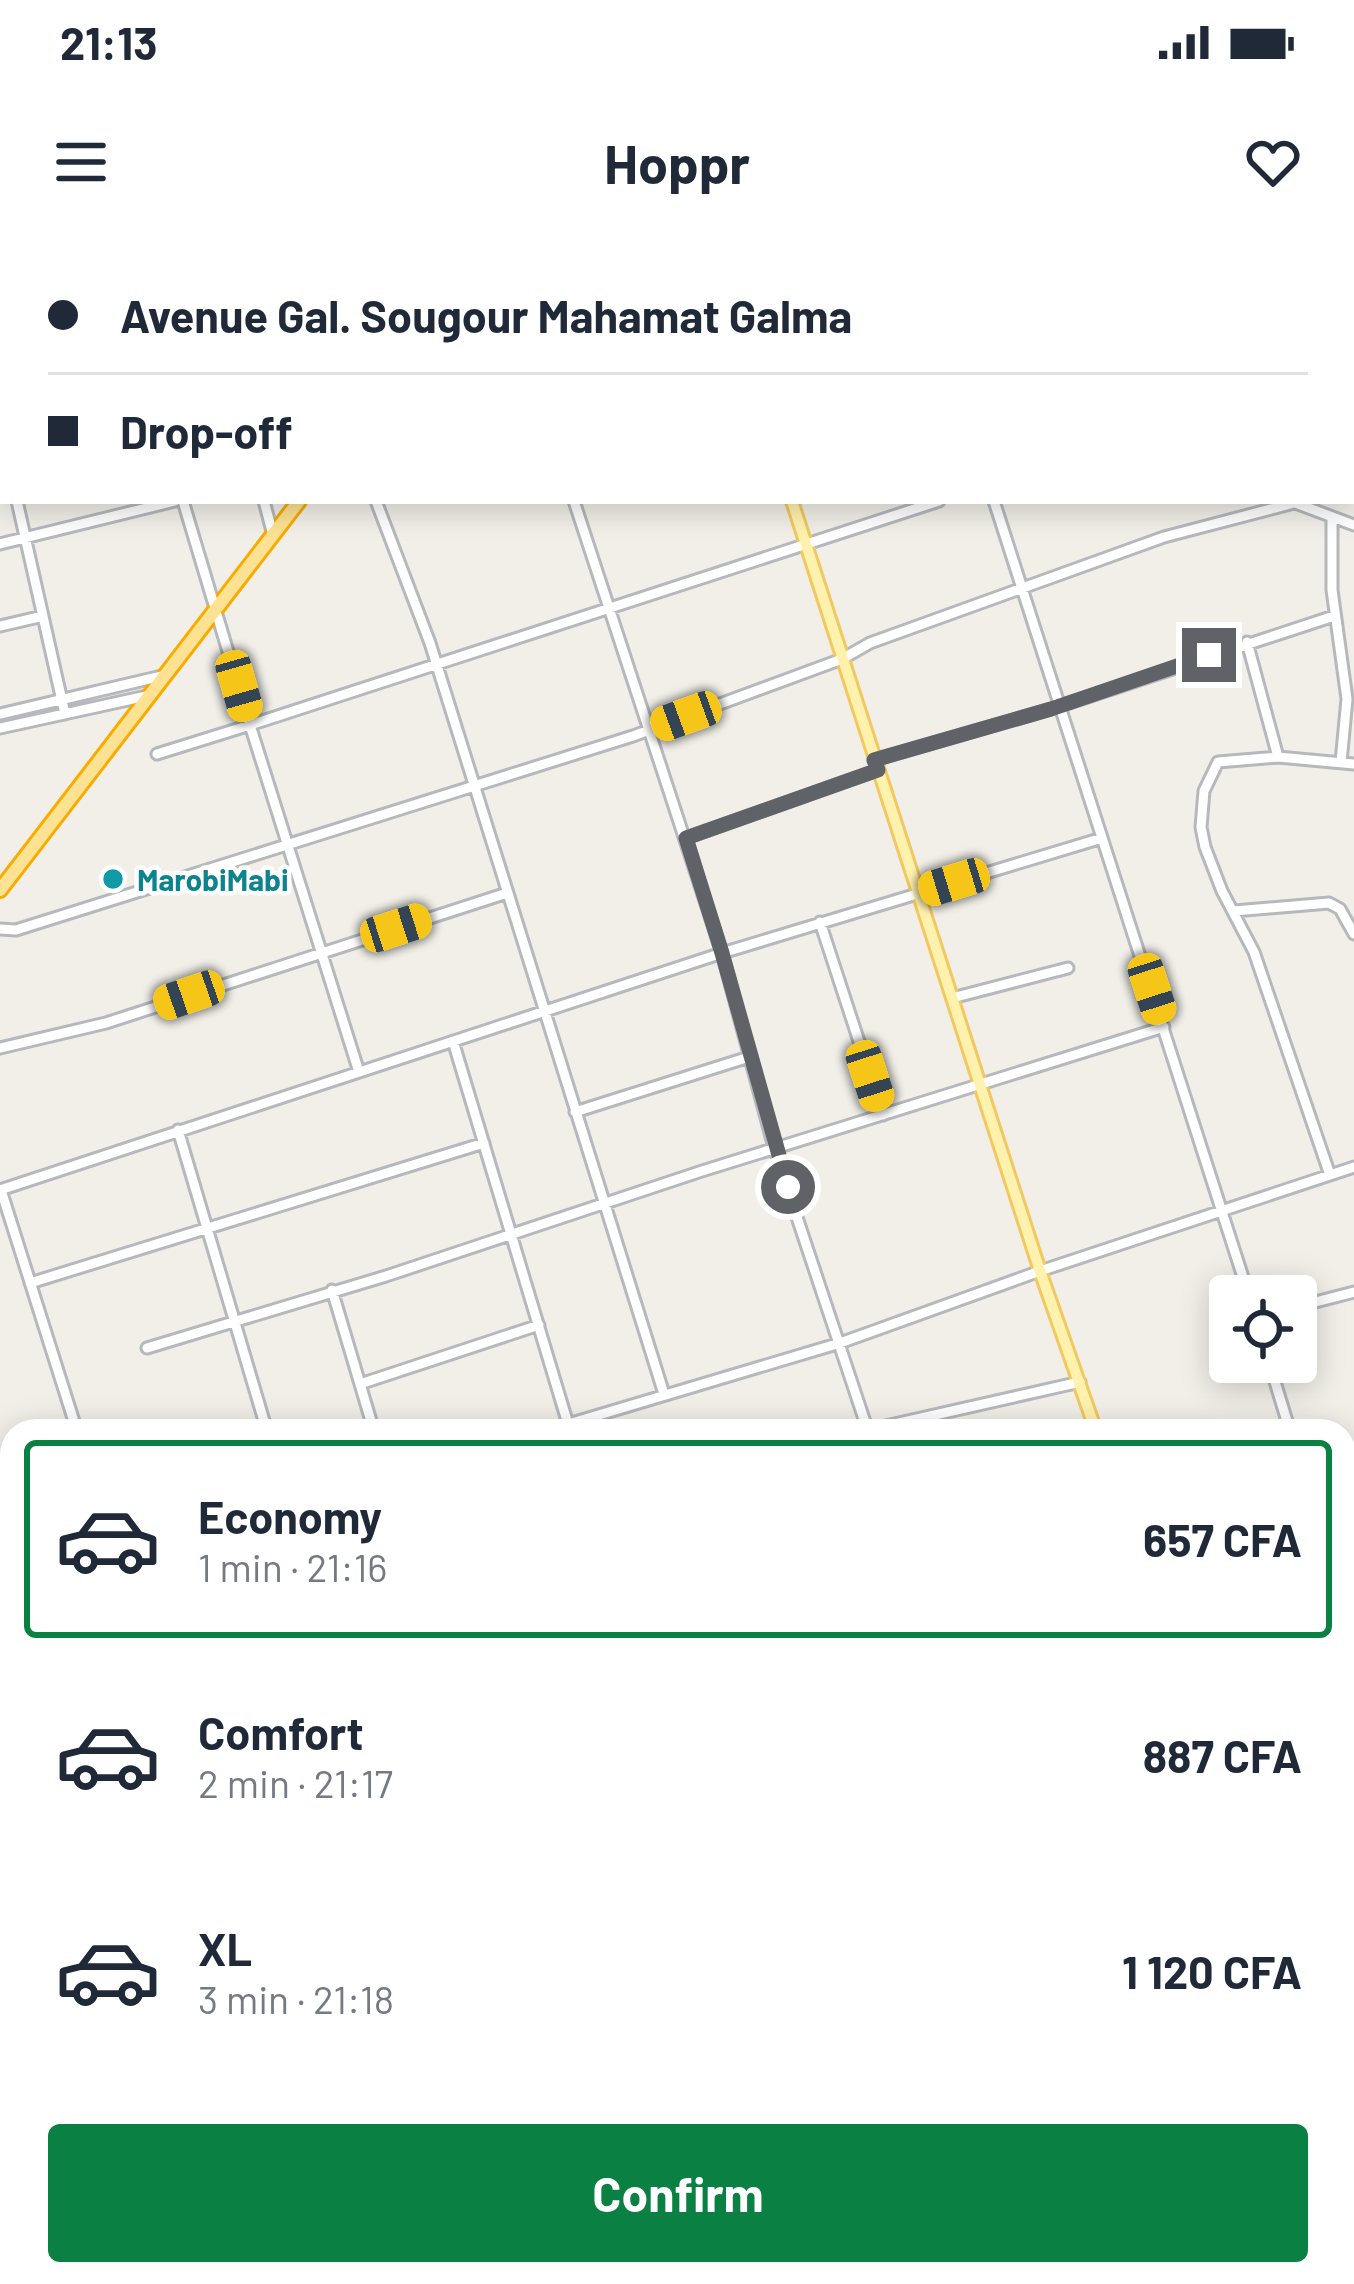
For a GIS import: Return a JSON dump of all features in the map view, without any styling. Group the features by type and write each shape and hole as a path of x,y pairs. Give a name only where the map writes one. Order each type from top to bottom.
{"highway":[{"path":"0,890 297,504"}],"main road":[{"path":"792,504 1092,1419"}],"street":[{"path":"18,504 65,714"},
{"path":"0,544 167,504"},
{"path":"180,504 217,606 359,1072"},
{"path":"265,504 273,535"},
{"path":"377,504 436,662 664,1394"},
{"path":"575,504 686,838 774,1148 864,1419"},
{"path":"157,754 930,504"},
{"path":"995,504 1242,1275"},
{"path":"0,929 16,930 648,730 842,659 870,643 1164,537 1285,504"},
{"path":"1297,504 1354,525"},
{"path":"1332,518 1334,616 1347,699 1341,762"},
{"path":"0,626 44,616"},
{"path":"686,838 876,765 1334,616"},
{"path":"1247,642 1278,757"},
{"path":"0,714 166,675"},
{"path":"0,728 151,695"},
{"path":"1330,1175 1254,952 1205,848 1201,827 1204,791 1218,762 1278,757 1354,764"},
{"path":"73,1419 0,1190 722,953 1102,838"},
{"path":"0,1048 106,1023 507,893"},
{"path":"1234,911 1329,903 1340,909 1354,934"},
{"path":"820,922 883,1115"},
{"path":"952,998 1068,968"},
{"path":"147,1348 1164,1028"},
{"path":"453,1041 567,1419"},
{"path":"575,1112 749,1057"},
{"path":"178,1130 263,1419"},
{"path":"30,1283 484,1143"},
{"path":"584,1419 840,1342 1354,1167"},
{"path":"332,1290 370,1419"},
{"path":"1317,1301 1351,1292 1354,1310"},
{"path":"360,1384 539,1325"},
{"path":"917,1419 1080,1382"},
{"path":"1275,1383 1286,1419"}],"place":[{"name":"MarobiMabi","path":"113,879"}],"route":[{"path":"788,1187 686,838 878,770 874,760 1051,709 1209,655"}]}
